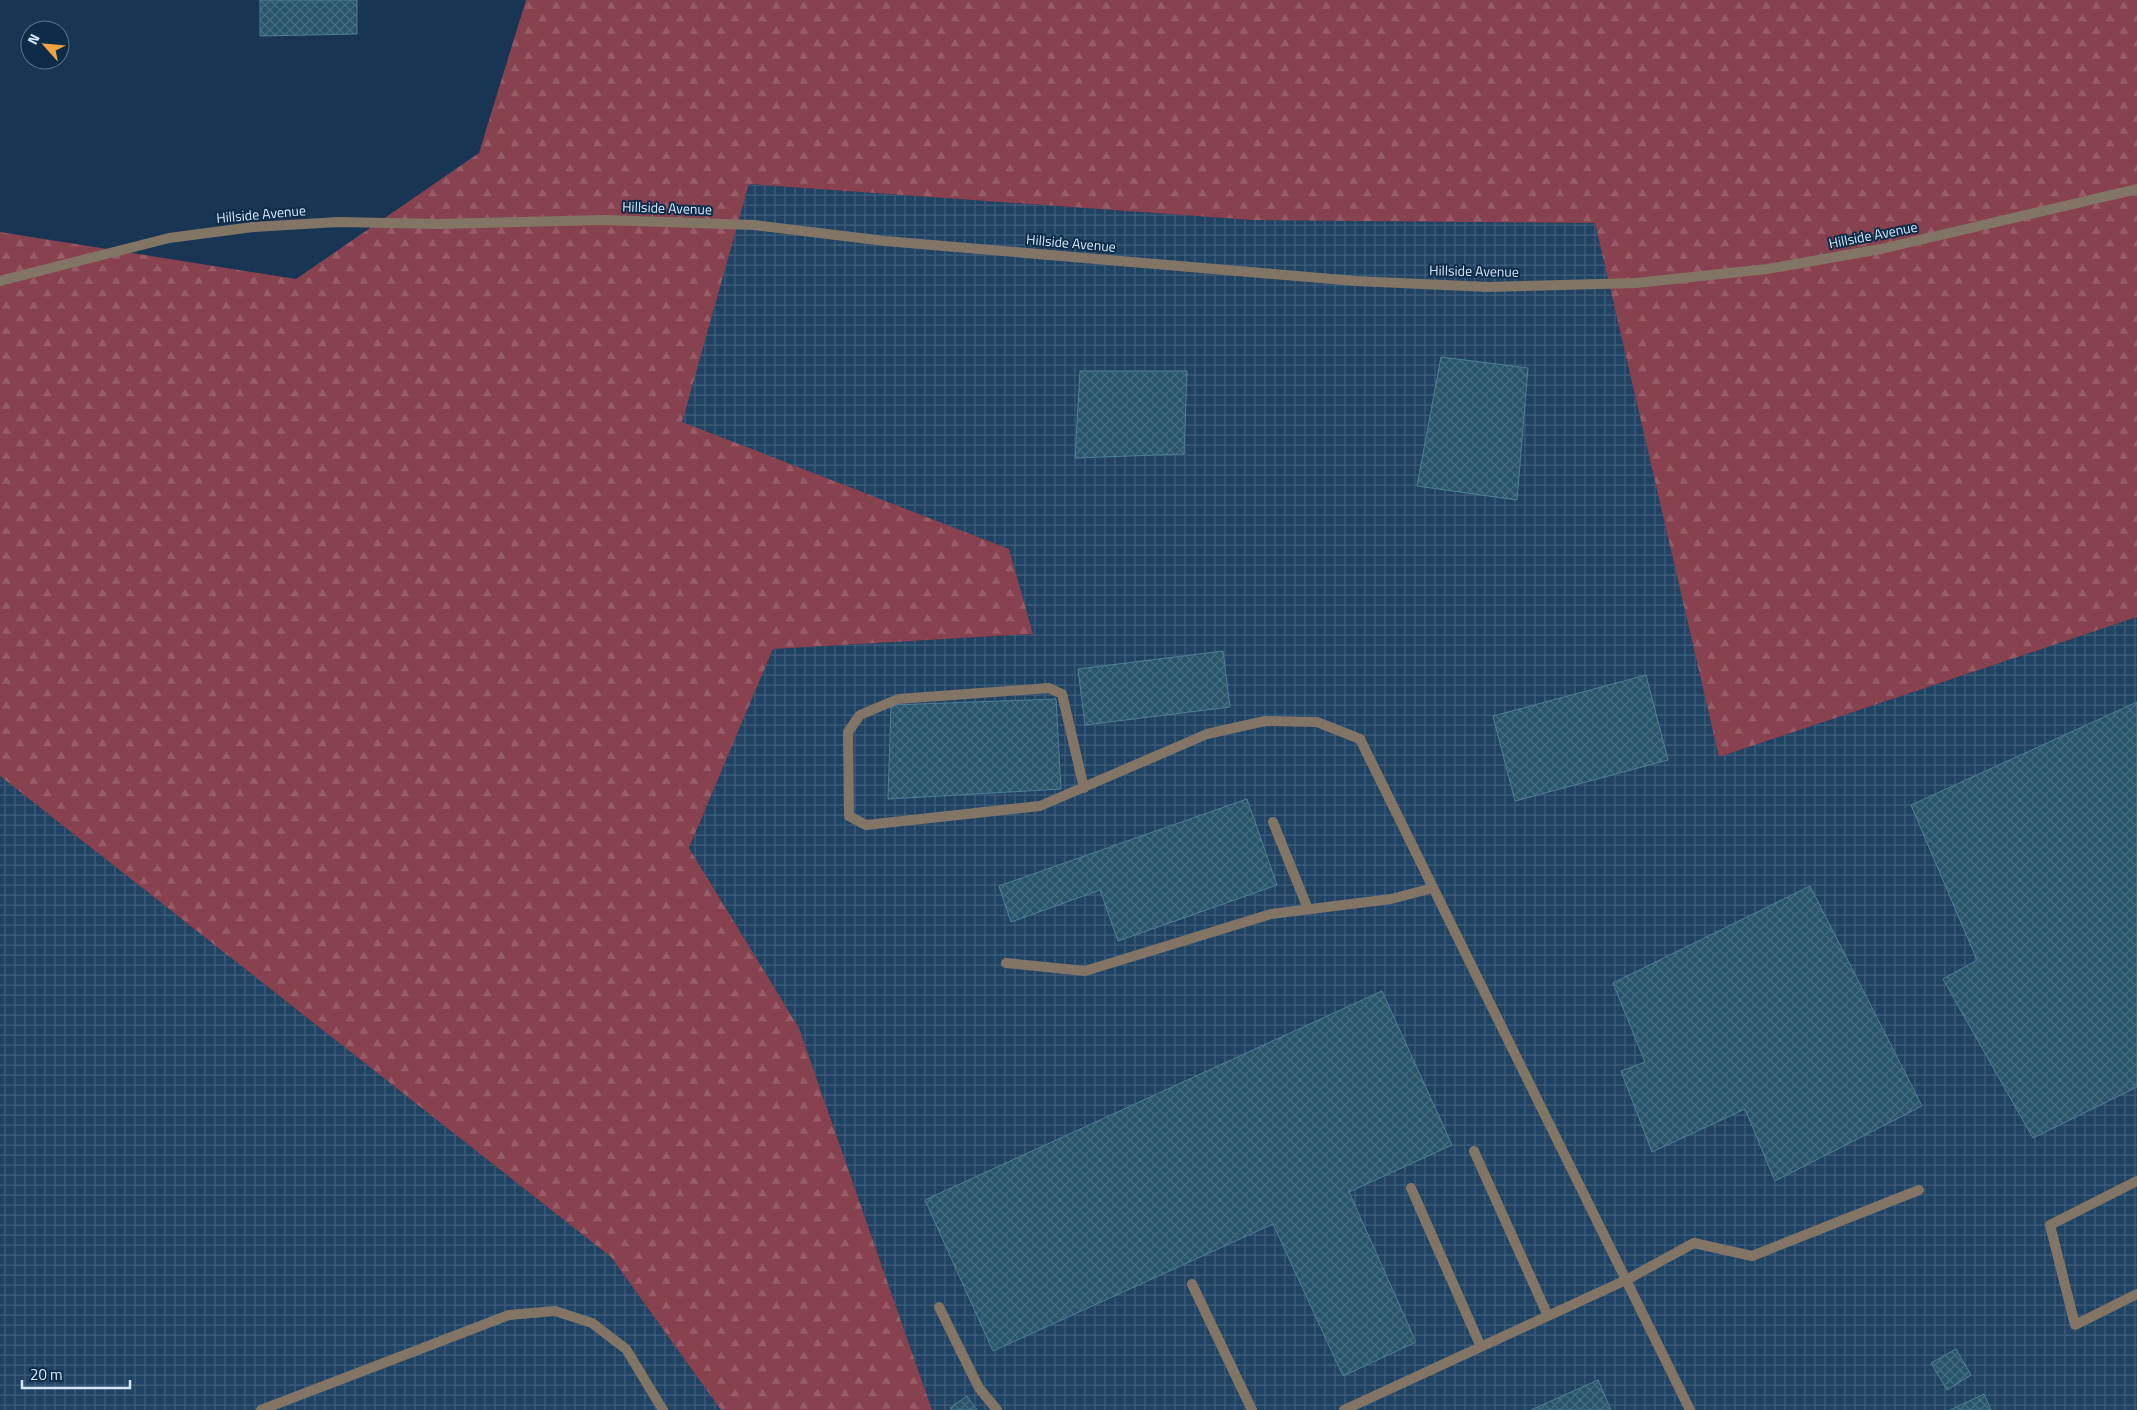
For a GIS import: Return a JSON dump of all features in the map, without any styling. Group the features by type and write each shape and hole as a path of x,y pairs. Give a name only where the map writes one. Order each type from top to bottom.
{"street":[{"name":"Hillside Avenue","path":"0,282 169,238 253,227 338,222 439,224 605,220 754,225 885,241 1356,281 1488,287 1636,283 1767,269 1881,250 2137,189"},
{"path":"1084,788 1062,694 1049,688 898,699 860,715 848,732 849,816 866,825 1040,806 1084,788 1207,734 1265,721 1317,722 1360,740 1690,1410"},
{"path":"1273,822 1308,909"},
{"path":"1006,963 1085,971 1271,914 1390,899 1433,888"},
{"path":"1474,1151 1548,1316"},
{"path":"2137,1181 2050,1224 2075,1325 2137,1294"},
{"path":"1411,1188 1481,1347"},
{"path":"1344,1410 1626,1280 1694,1244 1752,1256 1919,1190"},
{"path":"1192,1284 1252,1410"},
{"path":"939,1307 979,1388 997,1410"},
{"path":"261,1410 509,1315 555,1311 592,1323 626,1349 663,1410"}],"shaded area":[{"path":"749,184 1252,220 1595,223 1719,757 2137,617 2137,1410 932,1410 799,1028 689,848 773,649 1033,634 1009,549 681,422"},
{"path":"0,776 611,1257 721,1410 0,1410"}],"green space":[{"path":"526,0 2137,0 2137,617 1719,757 1595,223 1252,220 749,184 682,422 1009,549 1033,634 773,649 689,848 799,1028 932,1410 721,1410 611,1257 0,776 0,232 296,279 479,153"}],"building":[{"path":"260,0 357,0 357,34 260,36"},
{"path":"1441,357 1528,368 1517,500 1417,486"},
{"path":"1080,371 1187,371 1184,454 1075,458"},
{"path":"1223,651 1230,707 1085,725 1078,669"},
{"path":"1646,675 1668,760 1515,801 1493,716"},
{"path":"1056,699 1061,789 888,799 891,705"},
{"path":"2137,702 2137,1087 2033,1138 1943,979 1977,960 1911,805"},
{"path":"1247,799 1277,885 1118,941 1100,890 1011,922 999,886"},
{"path":"1810,886 1922,1106 1775,1181 1745,1109 1652,1152 1621,1071 1645,1062 1613,983"},
{"path":"1382,991 1452,1145 1349,1192 1416,1342 1343,1376 1273,1224 993,1351 925,1200"},
{"path":"1956,1349 1971,1375 1947,1390 1931,1363"},
{"path":"1598,1380 1611,1410 1531,1410"},
{"path":"1984,1394 1991,1410 1950,1410"},
{"path":"967,1396 977,1410 951,1410 950,1408"}]}
